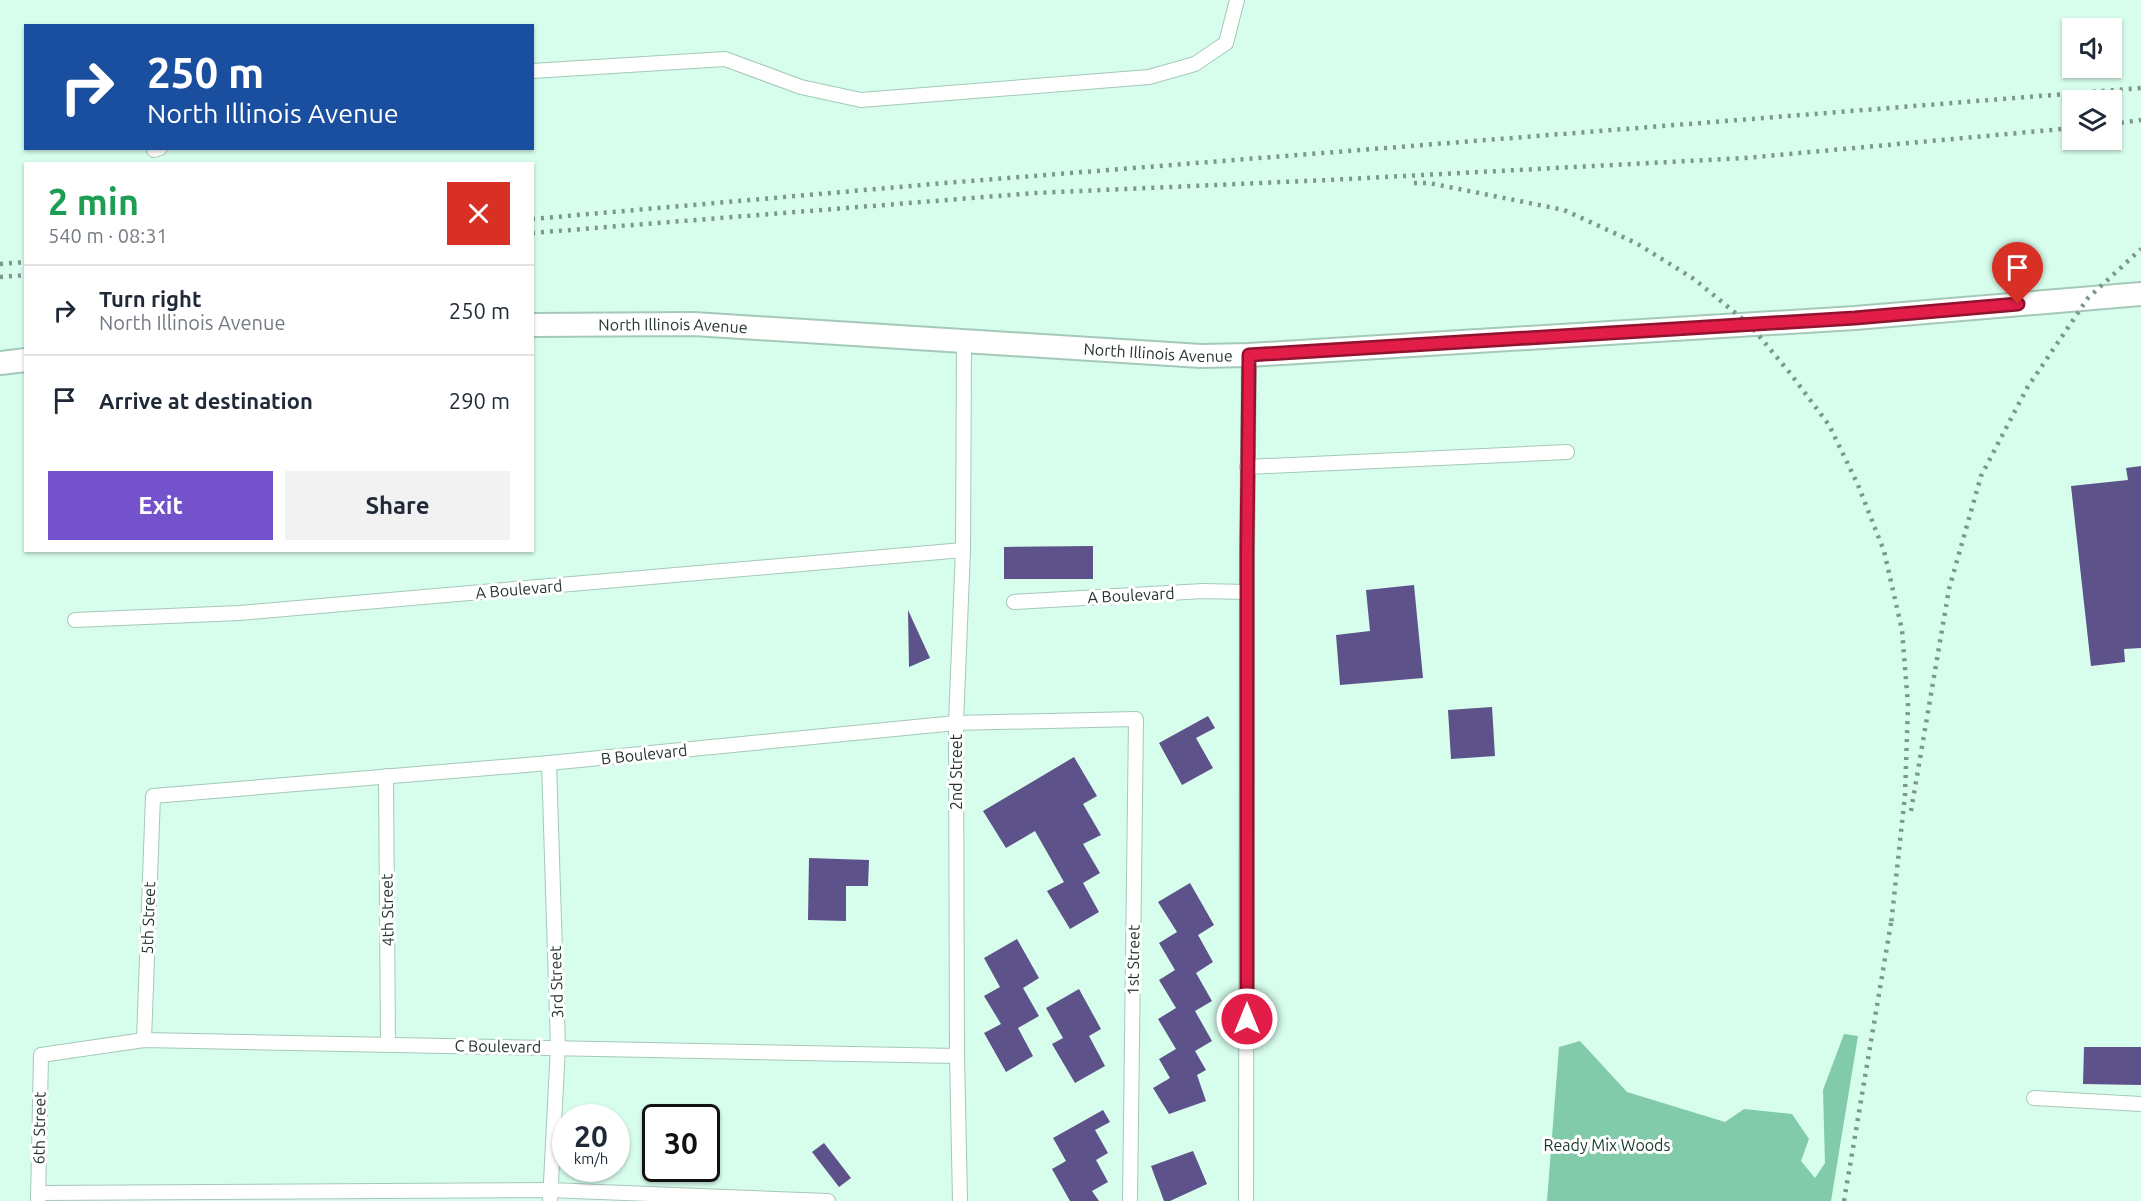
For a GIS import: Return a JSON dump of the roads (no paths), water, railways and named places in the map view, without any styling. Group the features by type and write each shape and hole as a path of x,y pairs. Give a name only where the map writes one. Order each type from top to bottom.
{"main road":[{"name":"North Illinois Avenue","path":"534,325 694,324 1201,356 1855,318 2141,294"},
{"path":"0,363 24,360"}],"street":[{"path":"534,71 725,59 801,87 861,100 1149,77 1195,64 1226,43 1237,0"},
{"name":"2nd Street","path":"960,1201 956,723 963,550 964,342"},
{"path":"1246,1201 1249,355"},
{"path":"1247,467 1567,452"},
{"name":"A Boulevard","path":"75,620 239,613 963,550"},
{"name":"A Boulevard","path":"1014,602 1203,591 1247,592"},
{"name":"B Boulevard","path":"153,796 549,763 956,723 1136,719"},
{"name":"1st Street","path":"1131,1201 1136,719"},
{"name":"3rd Street","path":"549,763 558,1047 549,1195"},
{"name":"4th Street","path":"386,776 388,1044"},
{"name":"5th Street","path":"144,1040 153,796"},
{"name":"C Boulevard","path":"40,1055 144,1040 957,1056"},
{"name":"6th Street","path":"38,1197 40,1055"},
{"path":"2034,1098 2141,1104"},
{"path":"38,1197 549,1195 828,1201"}],"railway":[{"path":"534,219 945,183 2141,88"},
{"path":"2122,123 2141,120"},
{"path":"534,233 1035,193 1745,158 2062,129"},
{"path":"1414,183 1429,183 1564,210 1636,243 1694,279 1750,325 1829,425 1858,485 1884,551 1902,630 1908,705 1905,795 1891,925"},
{"path":"1911,811 1949,589 1981,476 2027,388 2088,298 2141,249"},
{"path":"0,264 24,262"},
{"path":"0,277 24,275"},
{"path":"1844,1201 1892,917"}],"park label":[{"name":"Ready Mix Woods","path":"1607,1145"}]}
